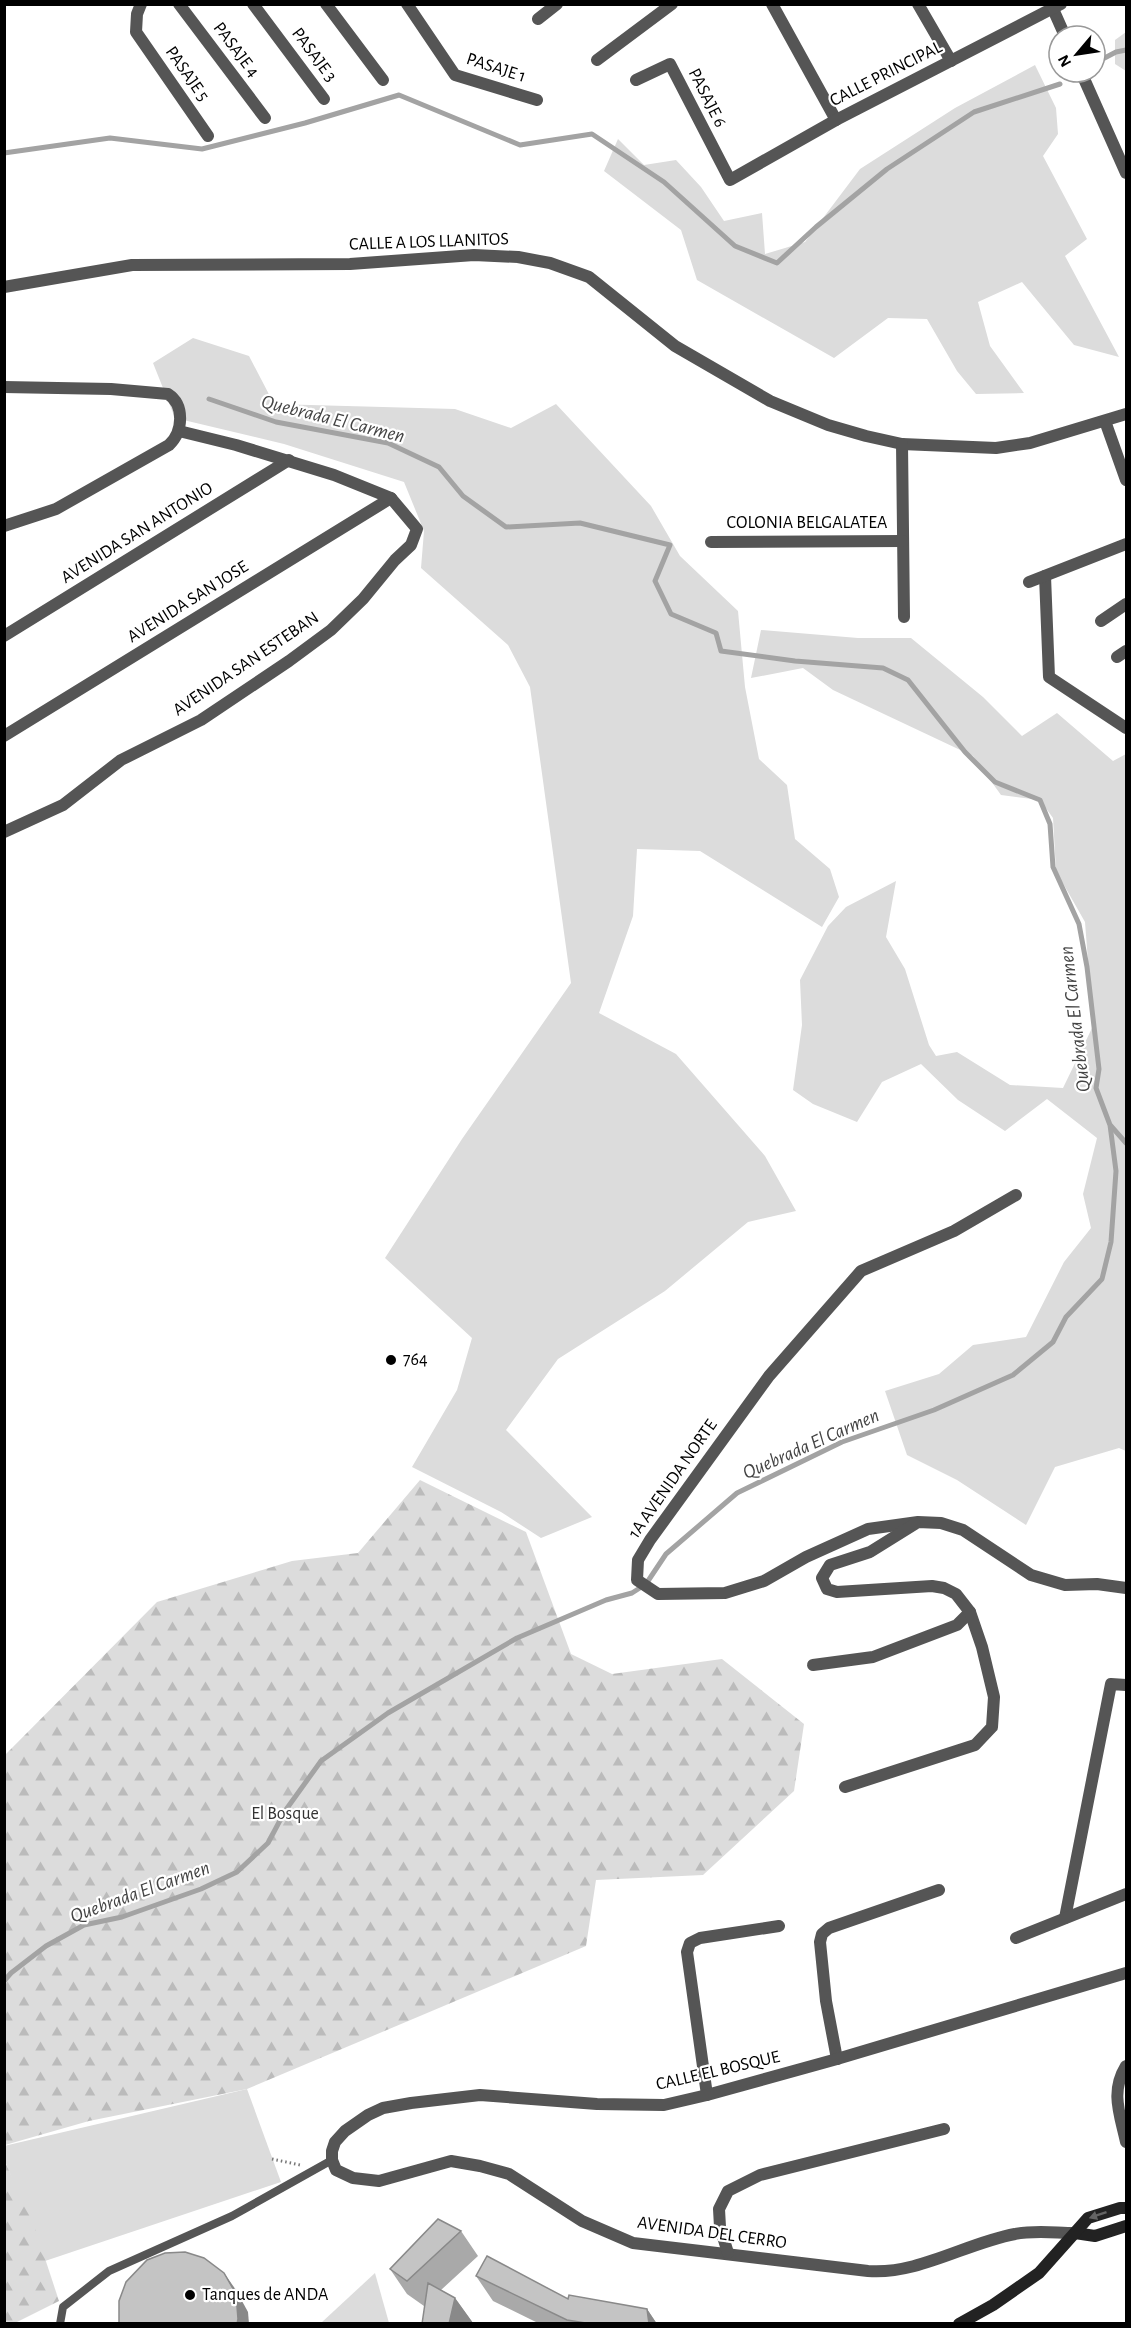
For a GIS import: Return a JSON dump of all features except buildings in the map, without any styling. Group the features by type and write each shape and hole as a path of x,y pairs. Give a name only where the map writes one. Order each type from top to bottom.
{"street":[{"name":"PASAJE 5","path":"141,4 137,14 136,32 208,136"},
{"name":"PASAJE 4","path":"179,4 265,118"},
{"name":"PASAJE 3","path":"253,4 324,99"},
{"path":"326,4 383,80"},
{"name":"PASAJE 1","path":"407,4 455,75 537,100"},
{"path":"538,19 557,4"},
{"path":"597,60 672,4"},
{"path":"772,4 836,120"},
{"path":"918,4 951,61"},
{"path":"1057,7 1062,24"},
{"name":"CALLE PRINCIPAL","path":"730,180 836,120 1057,7"},
{"name":"PASAJE 6","path":"636,81 670,64 730,180"},
{"path":"1087,84 1126,173"},
{"name":"CALLE A LOS LLANITOS","path":"4,287 132,265 350,264 474,255 518,256 550,263 589,277 675,346 770,401 828,425 902,444 996,448 1030,443 1126,414"},
{"path":"4,387 111,389 168,394 180,407 179,431 176,438 152,455 56,509 4,526"},
{"path":"1105,421 1126,480"},
{"path":"179,431 289,460 391,498"},
{"name":"COLONIA BELGALATEA","path":"902,444 904,617"},
{"name":"AVENIDA SAN ANTONIO","path":"4,636 289,460"},
{"name":"AVENIDA SAN ESTEBAN","path":"4,832 63,805 121,759 201,720 331,630 363,599 395,560 411,545 417,529 391,498"},
{"name":"AVENIDA SAN JOSE","path":"4,736 391,498"},
{"name":"COLONIA BELGALATEA","path":"711,542 903,541"},
{"path":"1029,582 1126,543"},
{"path":"1045,576 1049,677 1126,728"},
{"path":"1101,621 1126,604"},
{"name":"1A AVENIDA NORTE","path":"1016,1195 954,1231 861,1271 769,1376 650,1540 638,1560 637,1580 658,1594 725,1593 765,1581 806,1557 868,1529 918,1522 941,1523 963,1530 1031,1575 1065,1585 1097,1584 1126,1588"},
{"path":"845,1786 975,1745 992,1727 994,1697 982,1647 970,1612 956,1594 938,1587 837,1592 827,1589 822,1578 830,1565 870,1552 918,1522"},
{"path":"813,1665 873,1657 957,1625 970,1612"},
{"path":"1065,1918 1111,1684 1126,1685"},
{"path":"837,2059 826,2001 820,1942 822,1935 829,1928 939,1890"},
{"path":"1016,1938 1126,1894"},
{"path":"707,2095 687,1952 690,1943 700,1938 779,1926"},
{"name":"CALLE EL BOSQUE","path":"332,2160 335,2142 355,2124 383,2108 480,2096 597,2104 664,2105 837,2059 1126,1973"},
{"path":"1126,2066 1120,2076 1116,2095 1126,2142"},
{"path":"728,2253 720,2227 719,2209 728,2191 760,2175 944,2129"},
{"name":"AVENIDA DEL CERRO","path":"332,2160 336,2170 342,2174 353,2178 379,2181 451,2162 480,2166 508,2174 582,2221 633,2242 882,2272 920,2264 989,2240 1017,2233 1076,2233"},
{"path":"959,2324 993,2306 1039,2272 1088,2218 1126,2208"},
{"path":"1076,2233 1095,2236 1126,2226"}],"lane":[{"path":"60,2324 63,2307 109,2271 232,2216 332,2160"}],"path":[{"path":"272,2159 319,2169"}],"green space":[{"path":"1126,32 1126,71 1115,64 1115,40"},
{"path":"1035,65 1056,108 1058,134 1043,156 1087,239 1065,256 1119,357 1074,345 1022,282 978,302 990,346 1024,393 976,394 957,371 927,319 888,318 834,358 697,280 681,230 604,171 618,139 644,165 676,160 701,187 724,221 762,213 765,254 805,242 860,169 955,108"},
{"path":"193,338 249,356 274,404 455,409 511,428 556,404 651,506 680,556 738,611 745,687 759,759 787,785 795,839 830,869 839,897 822,927 700,851 637,849 633,916 599,1013 676,1054 765,1156 796,1211 748,1222 665,1291 558,1359 506,1430 592,1517 541,1538 501,1512 412,1467 457,1390 472,1338 385,1258 462,1139 571,983 530,687 508,645 421,568 424,531 404,482 284,444 175,418 153,363"},
{"path":"761,630 858,638 911,638 983,697 1022,736 1057,713 1113,761 1126,754 1126,1451 1119,1448 1055,1467 1026,1525 957,1480 907,1455 885,1391 939,1374 973,1345 1026,1337 1064,1262 1091,1228 1083,1194 1097,1138 1047,1099 1005,1131 958,1100 921,1064 882,1082 857,1122 813,1104 793,1090 802,1025 800,980 828,926 846,907 896,881 886,937 905,969 929,1045 936,1056 957,1052 1010,1085 1063,1088 1093,1026 1085,922 1056,871 1053,818 1040,800 1001,795 973,756 833,690 803,668 751,678"},
{"name":"El Bosque","path":"420,1480 526,1532 571,1654 612,1674 722,1659 804,1724 794,1791 703,1875 596,1880 586,1946 247,2089 89,2121 5,2145 5,1755 157,1602 292,1561 358,1553"},
{"path":"247,2089 281,2182 45,2261 5,2161 4,2146"},
{"path":"4,2160 32,2219 59,2301 15,2323 5,2323"},
{"path":"375,2273 389,2323 321,2323"}],"waterway":[{"path":"1107,57 1126,50"},
{"path":"4,153 110,138 202,149 305,123 399,95 520,145 592,134 664,182 735,246 777,263 816,227 887,169 974,112 1060,84"},
{"name":"Quebrada El Carmen","path":"4,1981 46,1946 84,1925 122,1917 201,1889 237,1872 268,1843 285,1811 321,1761 388,1713 517,1638 606,1600 632,1593 646,1584 666,1554 737,1493 842,1442 934,1410 1013,1375 1053,1342 1066,1317 1102,1279 1111,1242 1116,1171 1110,1125 1096,1088 1099,1069 1087,967 1079,924 1053,867 1050,824 1040,800 995,782 965,752 908,680 883,668 795,661 721,651 716,633 671,614 655,581 670,545 580,523 506,527 463,496 439,467 388,443 276,422 209,399"},
{"path":"1111,1126 1126,1143"}],"place":[{"name":"764","path":"391,1360"},
{"name":"Tanques de ANDA","path":"190,2295"}]}
